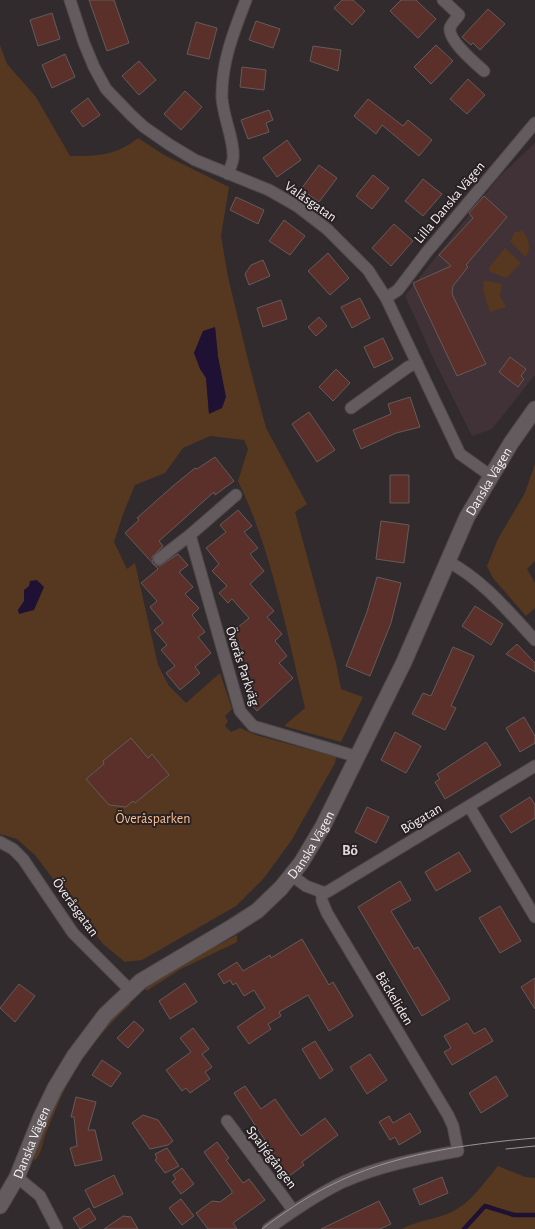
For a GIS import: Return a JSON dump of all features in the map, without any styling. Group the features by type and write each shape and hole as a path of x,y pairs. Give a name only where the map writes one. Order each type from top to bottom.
{"street":[{"name":"Valåsgatan","path":"70,0 94,67 106,89 144,127 195,160 276,194 297,206 336,237 368,270 386,298 460,454 491,476"},
{"path":"228,174 233,160 233,152 222,97 229,46 246,0"},
{"path":"443,0 459,15 450,26 452,40 484,71"},
{"name":"Lilla Danska Vägen","path":"386,298 398,290 437,240 535,123"},
{"path":"351,408 408,367 417,363"},
{"name":"Danska Vägen","path":"0,1206 17,1177 41,1117 67,1066 105,1015 130,990 163,967 257,911 281,888 301,863 358,757 404,662 468,517 491,476 535,409"},
{"path":"159,559 236,496"},
{"name":"Överås Parkväg","path":"190,535 234,694 240,711 246,719 253,726 358,757"},
{"path":"447,561 470,575 505,607 535,640"},
{"name":"Bögatan","path":"322,892 327,892 535,766"},
{"path":"469,806 535,917"},
{"name":"Överåsgatan","path":"0,842 13,849 23,859 73,933 130,990"},
{"path":"291,875 306,886 322,892"},
{"name":"Bäckeliden","path":"294,1210 344,1182 376,1170 416,1159 458,1152 453,1126 448,1115 327,913 322,901 322,892"},
{"name":"Spaljégången","path":"227,1121 294,1210"},
{"path":"17,1177 40,1196 57,1229"},
{"path":"268,1229 294,1210"}],"shaded area":[{"path":"535,143 535,375 492,429 472,436 405,296 499,177"},
{"path":"215,327 218,356 226,397 222,408 209,414 206,378 200,369 194,353 203,331"},
{"path":"37,580 44,587 34,610 19,614 18,610 24,601 24,590 29,586 30,581"}],"green space":[{"name":"Överåsparken","path":"0,45 7,64 36,97 70,156 89,156 114,152 138,138 164,155 229,187 221,236 228,277 249,364 266,428 307,504 295,512 336,663 341,689 363,697 341,742 284,726 305,708 278,593 260,535 238,481 248,449 244,440 210,436 183,448 165,473 135,485 114,542 127,569 135,563 158,665 169,686 186,703 220,673 232,709 225,716 228,721 225,726 231,732 240,728 256,735 336,757 335,763 291,841 264,878 236,906 142,960 125,962 103,944 36,856 17,839 0,834","holes":["215,328 218,356 209,413 206,378 194,353 203,331"]},
{"path":"523,231 529,244 525,257 510,241 515,232"},
{"path":"505,248 521,263 506,278 489,271 490,266"},
{"path":"484,280 502,284 500,296 506,307 490,312 483,290"},
{"path":"535,464 535,561 527,569 535,583 535,608 526,616 493,578 487,566 498,539 525,493"},
{"path":"237,935 237,942 181,969 147,991 145,988 188,961"},
{"path":"128,1002 131,1004 89,1050 64,1090 40,1152 34,1161 34,1155 55,1101 66,1081 90,1045"},
{"path":"498,1166 525,1177 535,1178 535,1229 402,1229 455,1210 475,1194"}],"building":[{"path":"89,0 114,0 129,43 107,51"},
{"path":"342,0 353,0 365,11 352,25 334,8"},
{"path":"401,0 416,0 436,19 418,38 390,11"},
{"path":"488,9 505,24 480,50 473,43 471,45 462,37"},
{"path":"52,13 60,39 38,46 30,20"},
{"path":"256,21 280,29 273,48 249,40"},
{"path":"196,22 217,28 209,59 187,54"},
{"path":"436,45 453,61 431,84 414,67"},
{"path":"313,46 341,50 338,71 310,61"},
{"path":"65,54 75,77 52,88 42,65"},
{"path":"139,61 156,80 139,95 122,76"},
{"path":"242,67 266,70 264,90 240,87"},
{"path":"468,79 485,95 467,114 450,99"},
{"path":"185,91 202,107 181,130 164,114"},
{"path":"88,98 100,115 83,127 71,111"},
{"path":"368,99 403,126 408,120 432,140 419,156 382,125 376,134 354,116"},
{"path":"269,110 273,120 266,123 269,132 248,139 241,120"},
{"path":"287,140 301,160 277,177 263,158"},
{"path":"319,165 337,178 319,202 301,189"},
{"path":"373,175 389,188 372,209 356,196"},
{"path":"423,179 442,194 423,216 405,201"},
{"path":"484,196 507,217 466,265 468,267 453,286 452,294 486,364 457,376 413,283 451,266 439,255 473,218 469,213"},
{"path":"236,197 264,210 258,224 230,210"},
{"path":"284,220 305,236 290,255 269,241"},
{"path":"394,224 413,241 391,266 372,248"},
{"path":"328,253 349,278 330,295 308,271"},
{"path":"263,260 270,276 249,285 245,274 251,265"},
{"path":"360,298 370,318 352,328 341,307"},
{"path":"281,300 287,319 263,327 257,308"},
{"path":"319,317 327,326 316,336 308,327"},
{"path":"383,338 393,359 374,368 364,347"},
{"path":"510,357 526,369 521,376 524,379 518,387 499,372"},
{"path":"336,369 350,383 333,401 319,387"},
{"path":"410,397 420,427 396,433 361,449 353,430 391,414 388,404"},
{"path":"309,412 335,450 317,462 292,424"},
{"path":"215,457 234,481 215,495 214,492 159,541 163,546 152,557 153,563 125,533 139,520 137,518 173,486 195,468 197,469"},
{"path":"390,475 409,475 409,503 390,503"},
{"path":"238,510 252,526 244,532 258,548 250,554 264,571 250,584 274,611 267,617 282,634 275,641 287,656 279,663 293,678 257,711 248,701 255,694 241,678 249,672 236,656 243,650 230,634 249,618 232,599 228,603 219,593 227,586 212,571 219,564 206,548 226,532 220,525"},
{"path":"381,521 409,525 404,563 376,559"},
{"path":"178,554 188,565 179,572 193,587 185,594 199,608 192,615 205,632 198,637 211,653 195,667 200,673 180,690 166,673 175,666 161,650 167,645 154,630 163,623 150,607 157,601 141,583 158,569 154,564 160,566"},
{"path":"377,577 401,583 391,623 370,676 346,666 367,612"},
{"path":"475,606 503,624 491,645 462,626"},
{"path":"517,644 535,663 535,672 506,654"},
{"path":"453,647 474,656 451,706 456,708 445,730 412,714 423,693 431,696"},
{"path":"524,717 535,736 535,743 520,752 506,728"},
{"path":"395,732 421,746 406,773 381,760"},
{"path":"131,738 148,758 152,754 169,775 135,803 133,801 126,807 109,805 86,779 104,764 103,761"},
{"path":"486,742 501,765 445,799 435,782 440,779 437,774"},
{"path":"530,797 535,805 535,818 511,833 500,816"},
{"path":"367,807 389,817 376,843 355,832"},
{"path":"459,852 471,871 436,891 425,872"},
{"path":"400,881 411,900 391,911 414,949 418,947 450,999 422,1016 358,907"},
{"path":"500,906 521,941 500,953 479,918"},
{"path":"302,939 329,985 333,982 353,1016 329,1031 308,995 279,1012 281,1016 268,1024 271,1029 249,1044 237,1027 265,1008 254,990 244,996 236,983 233,985 230,980 224,984 218,974 237,962 243,971 270,955 271,958"},
{"path":"535,978 535,1009 521,987"},
{"path":"185,983 197,1002 170,1019 159,1001"},
{"path":"19,984 35,996 15,1022 0,1008"},
{"path":"134,1021 144,1030 128,1048 117,1038"},
{"path":"467,1023 474,1034 485,1028 493,1041 452,1065 444,1052 451,1048 444,1036"},
{"path":"193,1028 209,1049 202,1054 212,1067 205,1072 210,1079 190,1093 186,1088 182,1091 166,1070 191,1052 180,1038"},
{"path":"315,1041 333,1070 320,1079 302,1049"},
{"path":"370,1054 387,1080 367,1094 350,1067"},
{"path":"102,1060 121,1073 111,1087 92,1075"},
{"path":"496,1076 508,1096 481,1113 469,1093"},
{"path":"245,1086 261,1109 275,1099 301,1136 325,1118 338,1135 302,1162 304,1165 288,1177 234,1093"},
{"path":"76,1097 96,1102 88,1130 95,1130 102,1160 75,1166 70,1148 77,1146 74,1117 71,1117"},
{"path":"410,1113 421,1132 399,1145 395,1137 390,1140 379,1122 389,1116 393,1123"},
{"path":"143,1115 158,1120 173,1141 168,1145 150,1149 132,1123"},
{"path":"217,1142 229,1158 226,1160 243,1183 249,1179 265,1200 233,1223 237,1229 208,1229 196,1213 212,1201 220,1202 232,1193 204,1152"},
{"path":"167,1148 179,1166 165,1173 155,1160 157,1158 155,1154"},
{"path":"182,1168 194,1184 181,1194 172,1182 176,1179 173,1175"},
{"path":"114,1175 123,1194 94,1208 85,1190"},
{"path":"442,1177 448,1193 420,1205 413,1189"},
{"path":"181,1199 194,1216 182,1225 169,1208"},
{"path":"379,1201 391,1224 380,1229 321,1229"},
{"path":"89,1208 96,1219 80,1229 73,1218"},
{"path":"123,1216 131,1217 138,1229 104,1229"}],"waterway":[{"path":"464,1229 485,1206 514,1215 535,1215"}],"tram line":[{"path":"262,1229 294,1206 329,1186 378,1166 404,1158 456,1147 535,1138"},
{"path":"506,1149 535,1146"}],"district":[{"name":"Bö","path":"350,850"}]}
